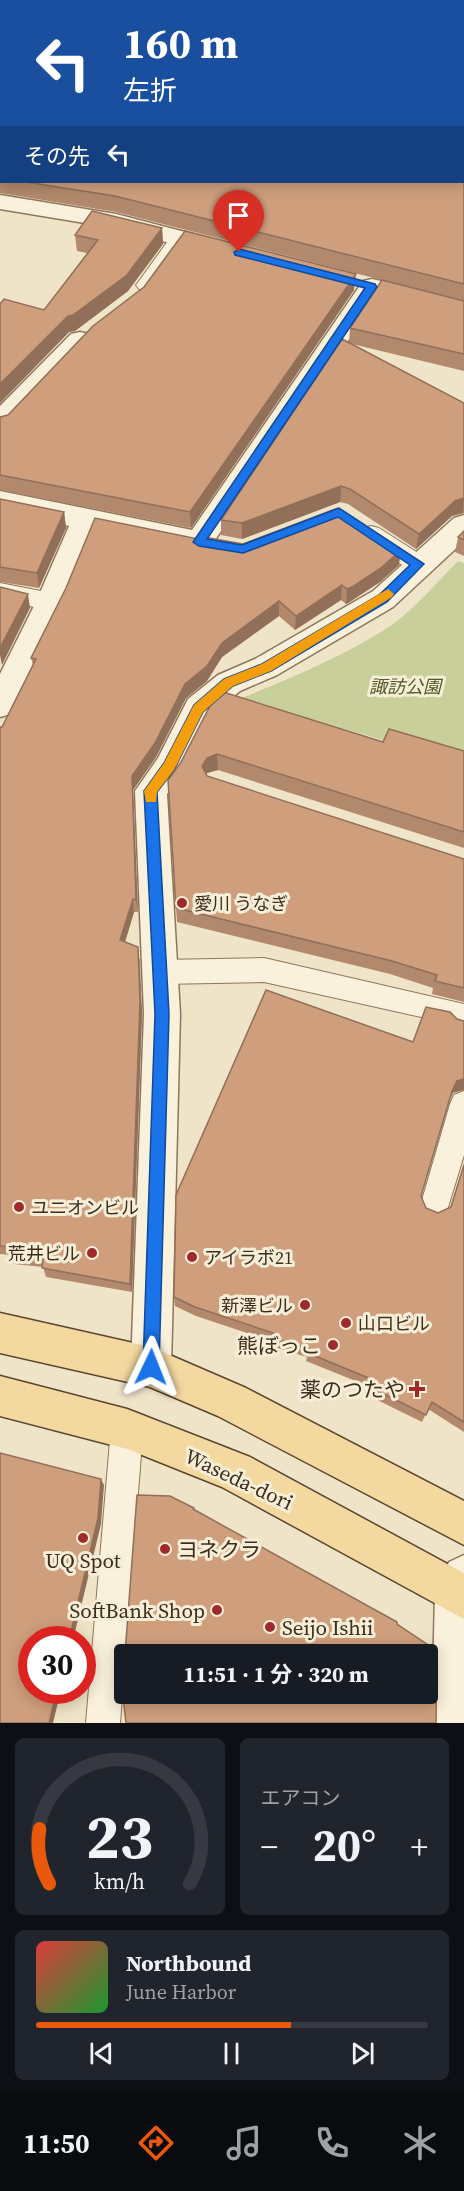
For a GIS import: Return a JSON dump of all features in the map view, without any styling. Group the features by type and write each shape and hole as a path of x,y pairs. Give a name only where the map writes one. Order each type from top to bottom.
{"main road":[{"path":"0,1333 151,1367 232,1402 464,1524"},
{"name":"Waseda-dori","path":"0,1396 127,1429 235,1472 462,1589"}],"street":[{"path":"0,203 116,221 180,238"},
{"path":"0,501 210,544 372,287"},
{"path":"0,422 90,333"},
{"path":"0,705 51,603 86,519"},
{"path":"151,1367 162,1014 151,791 169,767 199,708 229,683 266,667 383,598 418,564 464,525"},
{"path":"455,1723 462,1589"}],"lane":[{"path":"137,297 180,238 223,249"},
{"path":"349,519 418,564"},
{"path":"0,591 51,603"},
{"path":"160,972 264,970 456,1013 464,1021"},
{"path":"435,1207 464,1106"},
{"path":"103,1723 127,1429"}],"green space":[{"name":"諏訪公園","path":"458,561 464,563 464,763 239,699 332,659 384,630 414,607"}],"building":[{"path":"32,183 464,183 464,284 115,196"},
{"path":"92,211 162,228 127,275 73,315 68,316 0,384 0,304 4,299 44,310 98,240 75,235"},
{"path":"185,231 356,274 190,512 0,475 0,417 8,415 93,326 144,287"},
{"path":"382,280 464,301 464,354 350,328"},
{"path":"342,339 464,403 464,498 455,501 419,534 350,489 341,486 242,523 221,520"},
{"path":"0,499 64,512 37,573 0,567"},
{"path":"338,508 401,550 382,567 352,587 347,589 342,585 296,616 279,601 222,643 207,666 185,684 155,743 132,776 136,900 133,899 120,940 138,947 140,1002 130,1284 42,1268 43,1259 10,1255 12,1247 0,1246 0,727 36,659 31,658 66,588 95,518 198,539 204,537 243,544"},
{"path":"464,531 464,540 458,537"},
{"path":"0,587 28,594 0,648"},
{"path":"223,692 383,742 389,729 464,751 464,832 217,754 207,758 202,766 207,776 464,859 464,988 435,981 437,975 392,961 176,908 168,780 181,762 212,702"},
{"path":"266,990 413,1042 426,1007 450,1012 457,1019 464,1021 464,1079 457,1081 452,1091 421,1196 426,1208 438,1213 451,1207 464,1165 464,1422 432,1402 426,1415 368,1386 371,1379 308,1353 310,1349 271,1338 273,1333 195,1307 174,1297 176,1195"},
{"path":"0,1453 101,1479 98,1518 72,1626 18,1626 18,1704 54,1704 49,1723 0,1723"},
{"path":"137,1495 170,1496 194,1508 397,1622 427,1644 126,1644"},
{"path":"124,1704 436,1704 436,1723 126,1723"}],"slow traffic":[{"path":"151,798 151,791 169,767 199,708 229,683 266,667 388,594"}],"place":[{"name":"愛川 うなぎ","path":"182,903"},
{"name":"ユニオンビル","path":"19,1207"},
{"name":"荒井ビル","path":"92,1253"},
{"name":"アイラボ21","path":"192,1257"},
{"name":"新澤ビル","path":"305,1305"},
{"name":"山口ビル","path":"346,1323"},
{"name":"熊ぼっこ","path":"333,1345"},
{"name":"薬のつたや","path":"417,1389"},
{"name":"UQ Spot","path":"83,1538"},
{"name":"ヨネクラ","path":"165,1549"},
{"name":"SoftBank Shop","path":"217,1610"},
{"name":"Seijo Ishii","path":"270,1627"}],"route":[{"path":"151,1367 162,1014 151,791 169,767 199,708 229,683 266,667 383,598 418,564 339,512 243,549 199,542 372,287 239,252"}]}
